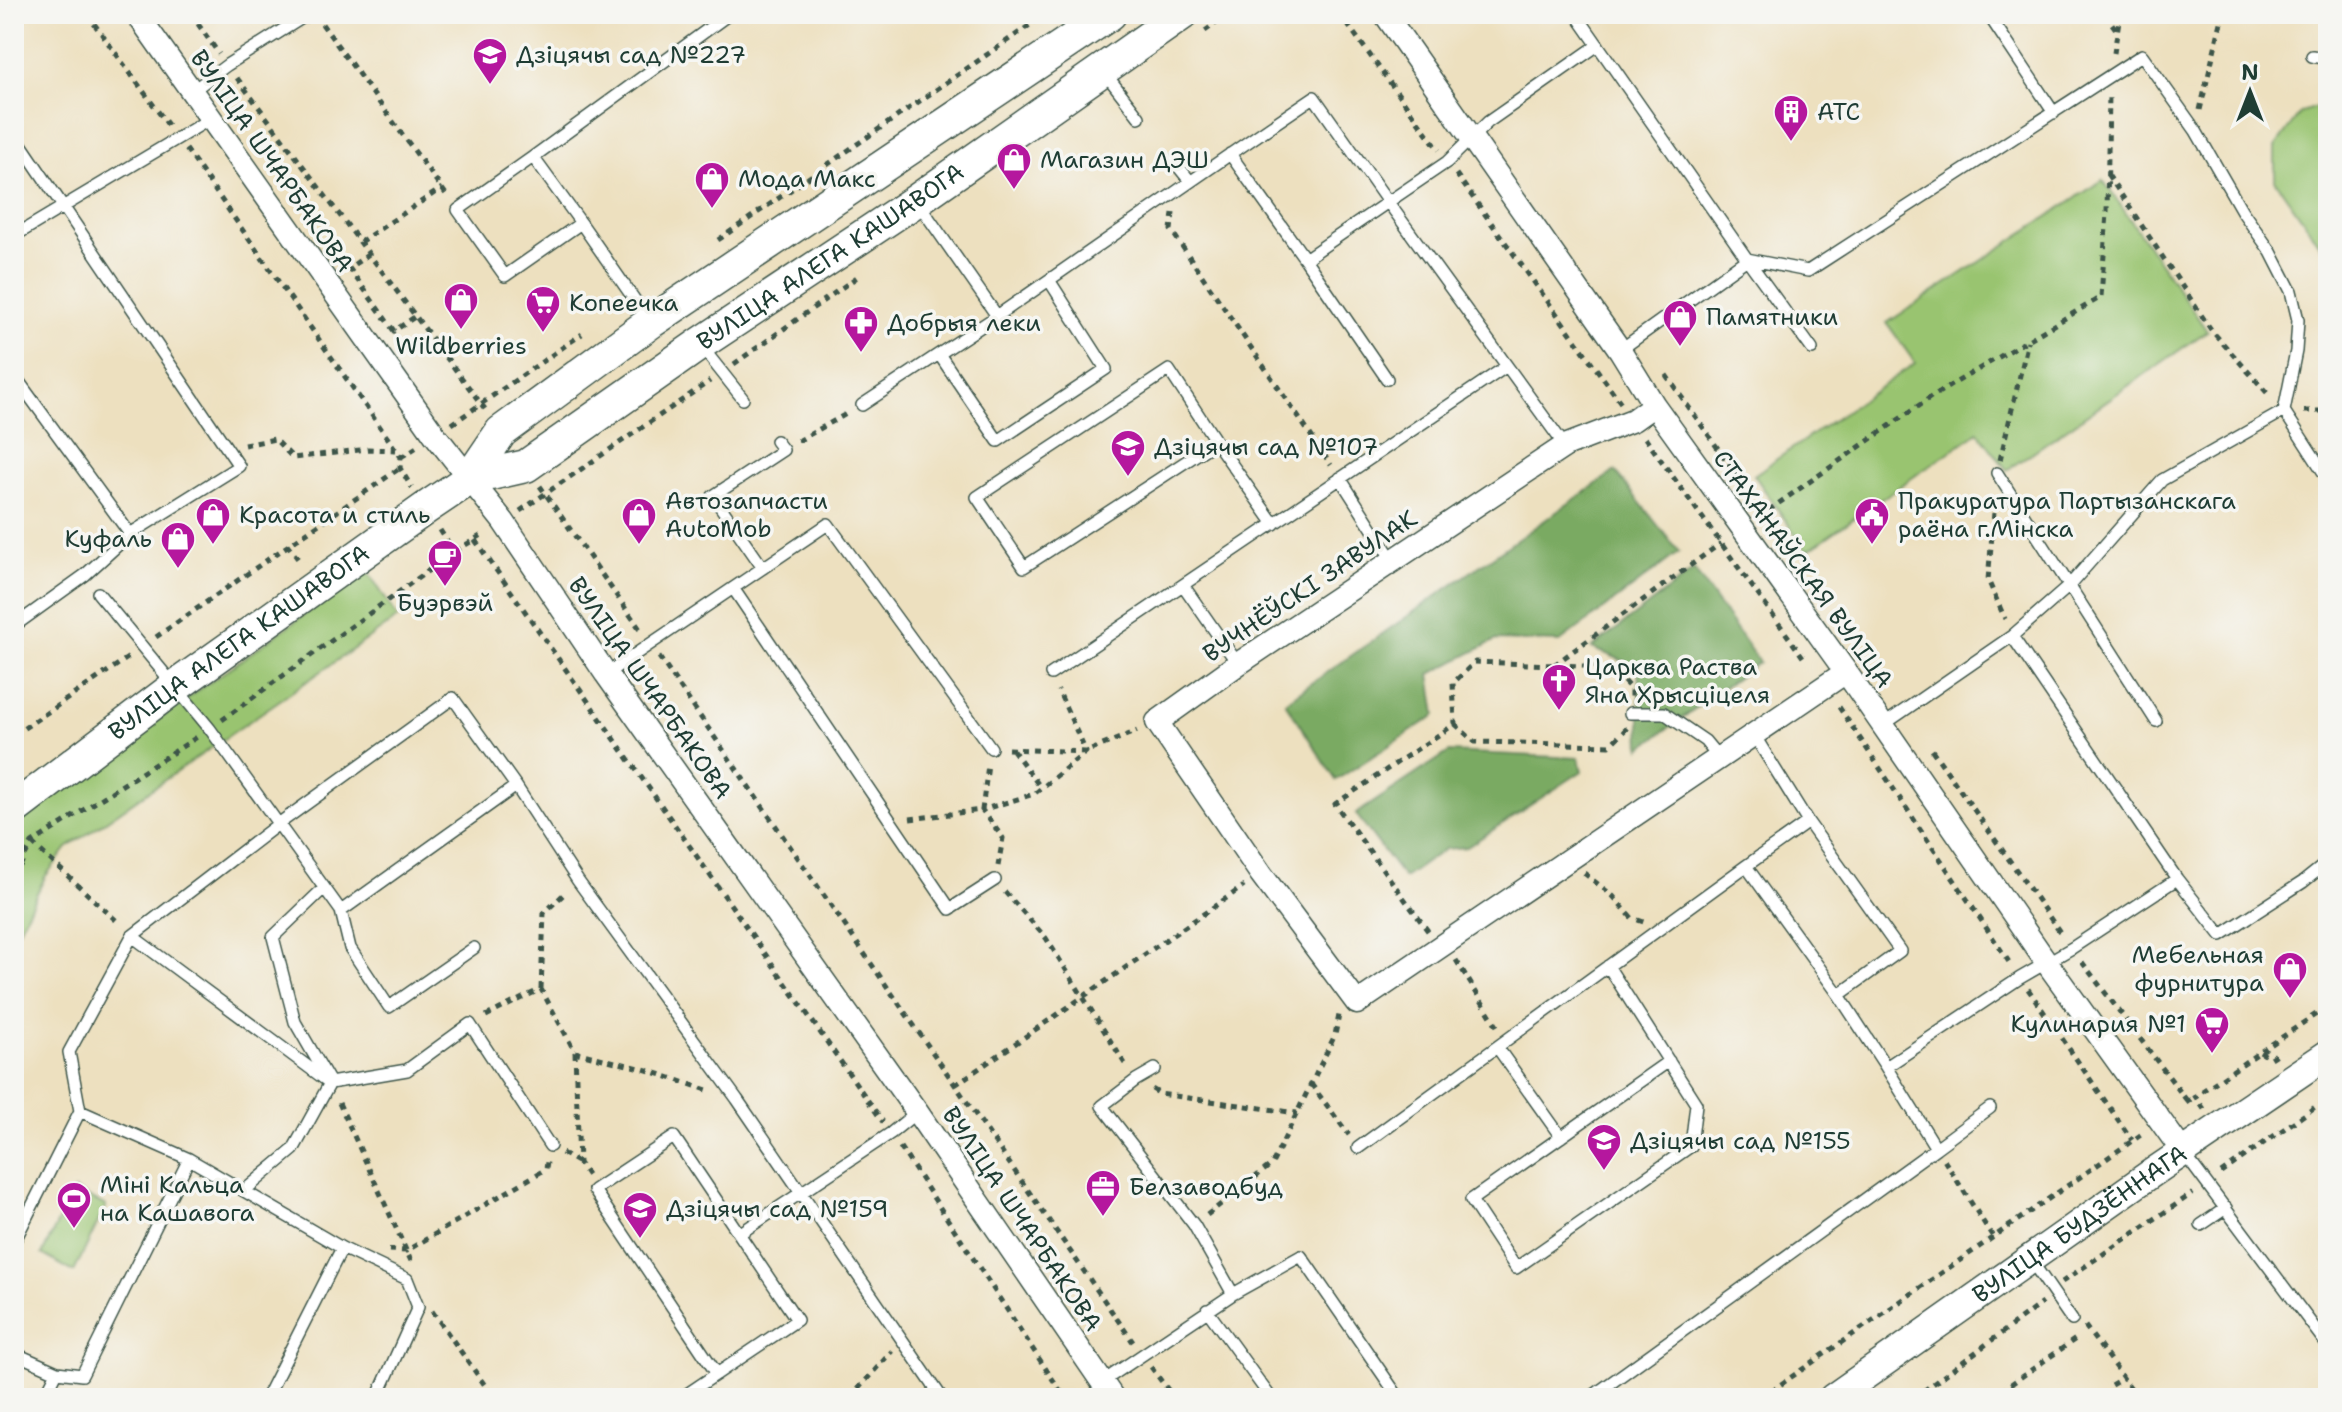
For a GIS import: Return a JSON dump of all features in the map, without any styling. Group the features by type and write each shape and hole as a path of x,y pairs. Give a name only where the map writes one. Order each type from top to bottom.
{"main road":[{"name":"ВУЛІЦА АЛЕГА КАШАВОГА","path":"14,809 176,686 469,479 501,432 651,322 1110,14"},
{"name":"ВУЛІЦА АЛЕГА КАШАВОГА","path":"469,479 526,466 700,344 917,200 1182,14"}],"street":[{"name":"ВУЛІЦА ШЧАРБАКОВА","path":"137,14 469,479 503,521 606,674 917,1112 1107,1390"},
{"name":"СТАХАНАЎСКАЯ ВУЛІЦА","path":"1385,14 1620,350 1654,405 2183,1152"},
{"name":"ВУЧНЁЎСКІ ЗАВУЛАК","path":"1157,722 1238,664 1565,446 1633,420 1654,405"},
{"path":"1157,722 1261,874 1357,1003 1437,937 1568,860 1846,672"},
{"name":"ВУЛІЦА БУДЗЁННАГА","path":"1833,1398 1862,1390 2030,1259 2328,1054"}],"lane":[{"path":"190,92 227,65 311,14"},
{"path":"581,223 505,276 458,210 729,14"},
{"path":"1576,14 1812,349"},
{"path":"1988,14 2054,113"},
{"path":"1305,259 1447,162 1488,122 1598,45"},
{"path":"1620,350 1747,259 1808,271 2142,55 2196,131 2242,211 2271,252 2296,307 2296,351 2284,411 2328,479"},
{"path":"2312,56 2328,59"},
{"path":"1102,70 1139,117"},
{"path":"862,405 997,316 1314,97 1565,446"},
{"path":"15,234 210,119"},
{"path":"14,134 239,466 130,534 85,575 14,626"},
{"path":"1230,154 1387,379"},
{"path":"533,157 651,322"},
{"path":"1173,160 1190,181"},
{"path":"917,200 997,316"},
{"path":"939,354 998,441 1106,369 1049,280"},
{"path":"700,344 743,399"},
{"path":"1051,674 1507,366"},
{"path":"1219,446 1216,442 1024,567 977,497 1169,370 1274,524"},
{"path":"14,375 130,534"},
{"path":"1883,725 2012,636 2068,587 2162,480 2284,411"},
{"path":"763,568 713,496 779,445"},
{"path":"1997,473 2156,721"},
{"path":"1340,478 1393,561"},
{"path":"606,674 828,524 991,748"},
{"path":"1183,585 1238,664"},
{"path":"733,588 950,909 995,880"},
{"path":"98,593 210,729 341,911 350,948 389,1007 474,948"},
{"path":"2012,636 2177,879 2221,935 2303,882 2328,862"},
{"path":"14,1242 80,1111 69,1052 132,936 277,825 453,698 578,881 737,1099 942,1398"},
{"path":"1630,713 1664,713 1705,741 1719,758"},
{"path":"1754,735 1808,822 1900,951 1839,995"},
{"path":"341,911 516,786"},
{"path":"1358,1148 1808,822"},
{"path":"1746,866 1839,995 1936,1148"},
{"path":"1886,1067 2177,879"},
{"path":"324,888 273,937 295,1022 330,1083"},
{"path":"132,936 330,1083 407,1070 470,1024 550,1146"},
{"path":"1608,966 1669,1061 1696,1104 1691,1146 1516,1268 1471,1200 1669,1061"},
{"path":"1502,1044 1561,1137"},
{"path":"1155,1069 1102,1106 1194,1225 1233,1294"},
{"path":"244,1191 293,1150 330,1083"},
{"path":"1590,1398 1990,1108"},
{"path":"80,1111 189,1159 342,1248 407,1279 418,1307 377,1398"},
{"path":"739,1234 891,1133 917,1112"},
{"path":"681,1398 717,1374 797,1320 674,1137 594,1190 717,1374"},
{"path":"2183,1152 2328,1346"},
{"path":"14,1353 57,1372 82,1375 189,1159"},
{"path":"2201,1225 2226,1208"},
{"path":"266,1398 342,1248"},
{"path":"1107,1390 1142,1355 1207,1310 1301,1256 1399,1398"},
{"path":"2030,1259 2076,1320"},
{"path":"1207,1310 1271,1398"},
{"path":"44,1398 57,1372"}],"path":[{"path":"14,735 400,468 401,457 87,14"},
{"path":"191,14 482,405 583,334"},
{"path":"311,14 458,210"},
{"path":"711,245 1046,14"},
{"path":"1340,14 1825,687 2132,1140"},
{"path":"2105,14 2118,32"},
{"path":"1764,514 1923,403 2101,297 2110,76 2120,14"},
{"path":"2196,131 2223,14"},
{"path":"2108,174 2212,331 2284,411"},
{"path":"360,242 442,188"},
{"path":"1175,192 1171,230 1340,478"},
{"path":"369,254 349,268 394,331 416,316"},
{"path":"2012,636 1988,580 1997,473 2028,340"},
{"path":"1665,374 1746,488"},
{"path":"779,445 862,405"},
{"path":"227,448 275,439 293,458 368,449 396,450"},
{"path":"546,494 1174,1398"},
{"path":"1755,501 1773,526"},
{"path":"14,877 32,843 210,729 475,540 891,1133 1065,1398"},
{"path":"287,544 301,563"},
{"path":"1554,665 1708,552"},
{"path":"1475,662 1554,665 1610,667 1631,689 1630,725 1610,745 1475,742 1455,724 1453,683 1475,662"},
{"path":"1051,674 1086,752"},
{"path":"890,821 982,810 1034,794 1086,752 1157,722"},
{"path":"1455,724 1335,804 1437,937 1502,1044"},
{"path":"1086,752 991,748 982,810 1003,838 995,880 1046,938 1136,1080 1160,1094 1297,1113"},
{"path":"1930,748 2072,948 2188,1102"},
{"path":"1013,749 1041,788"},
{"path":"32,843 132,936"},
{"path":"1568,860 1613,896 1632,918 1662,928"},
{"path":"955,1085 1261,874"},
{"path":"578,881 544,913 541,989 575,1052 579,1163 588,1177"},
{"path":"1194,1225 1272,1164 1335,1035 1343,985"},
{"path":"470,1024 541,989"},
{"path":"2315,1014 2316,1023"},
{"path":"2260,1052 2270,1058 2289,1047"},
{"path":"575,1052 644,1069 737,1099"},
{"path":"330,1083 412,1265"},
{"path":"1311,1084 1358,1148"},
{"path":"1761,1398 2195,1096"},
{"path":"1914,1398 2060,1295 2059,1284 2328,1098"},
{"path":"342,1248 406,1251 546,1169 550,1146"},
{"path":"1936,1148 1993,1237"},
{"path":"430,1307 494,1398"},
{"path":"2076,1320 2088,1330 2138,1398"},
{"path":"1991,1398 2088,1330"},
{"path":"850,1398 902,1339"},
{"path":"2111,1385 2123,1378"}],"green space":[{"path":"2328,103 2328,256 2275,180 2275,147 2301,112"},
{"path":"2103,180 2207,331 2007,470 1978,432 1807,551 1754,475 1915,363 1887,323"},
{"path":"1615,471 1679,552 1560,642 1496,640 1430,674 1436,715 1336,780 1285,702"},
{"path":"367,570 398,618 67,848 45,877 14,939 14,822"},
{"path":"1694,570 1759,662 1641,748 1638,667 1592,648"},
{"path":"1449,752 1579,758 1582,771 1467,847 1445,849 1404,878 1356,814"},
{"name":"Міні Кальца на Кашавога","path":"74,1190 106,1206 74,1272 42,1254"}],"place":[{"name":"Дзіцячы сад №227","path":"490,86"},
{"name":"АТС","path":"1791,143"},
{"name":"Магазин ДЭШ","path":"1014,191"},
{"name":"Мода Макс","path":"712,210"},
{"name":"Wildberries","path":"461,331"},
{"name":"Копеечка","path":"543,334"},
{"name":"Памятники","path":"1680,348"},
{"name":"Добрыя леки","path":"861,354"},
{"name":"Дзіцячы сад №107","path":"1128,478"},
{"name":"Красота и стиль","path":"213,546"},
{"name":"Автозапчасти AutoMob","path":"639,546"},
{"name":"Пракуратура Партызанскага раёна г.Мінска","path":"1872,546"},
{"name":"Куфаль","path":"178,570"},
{"name":"Буэрвэй","path":"445,588"},
{"name":"Царква Раства Яна Хрысціцеля","path":"1559,712"},
{"name":"Мебельная фурнитура","path":"2290,1000"},
{"name":"Кулинария №1","path":"2212,1055"},
{"name":"Дзіцячы сад №155","path":"1604,1172"},
{"name":"Белзаводбуд","path":"1103,1218"},
{"name":"Міні Кальца на Кашавога","path":"74,1230"},
{"name":"Дзіцячы сад №159","path":"640,1240"}]}
